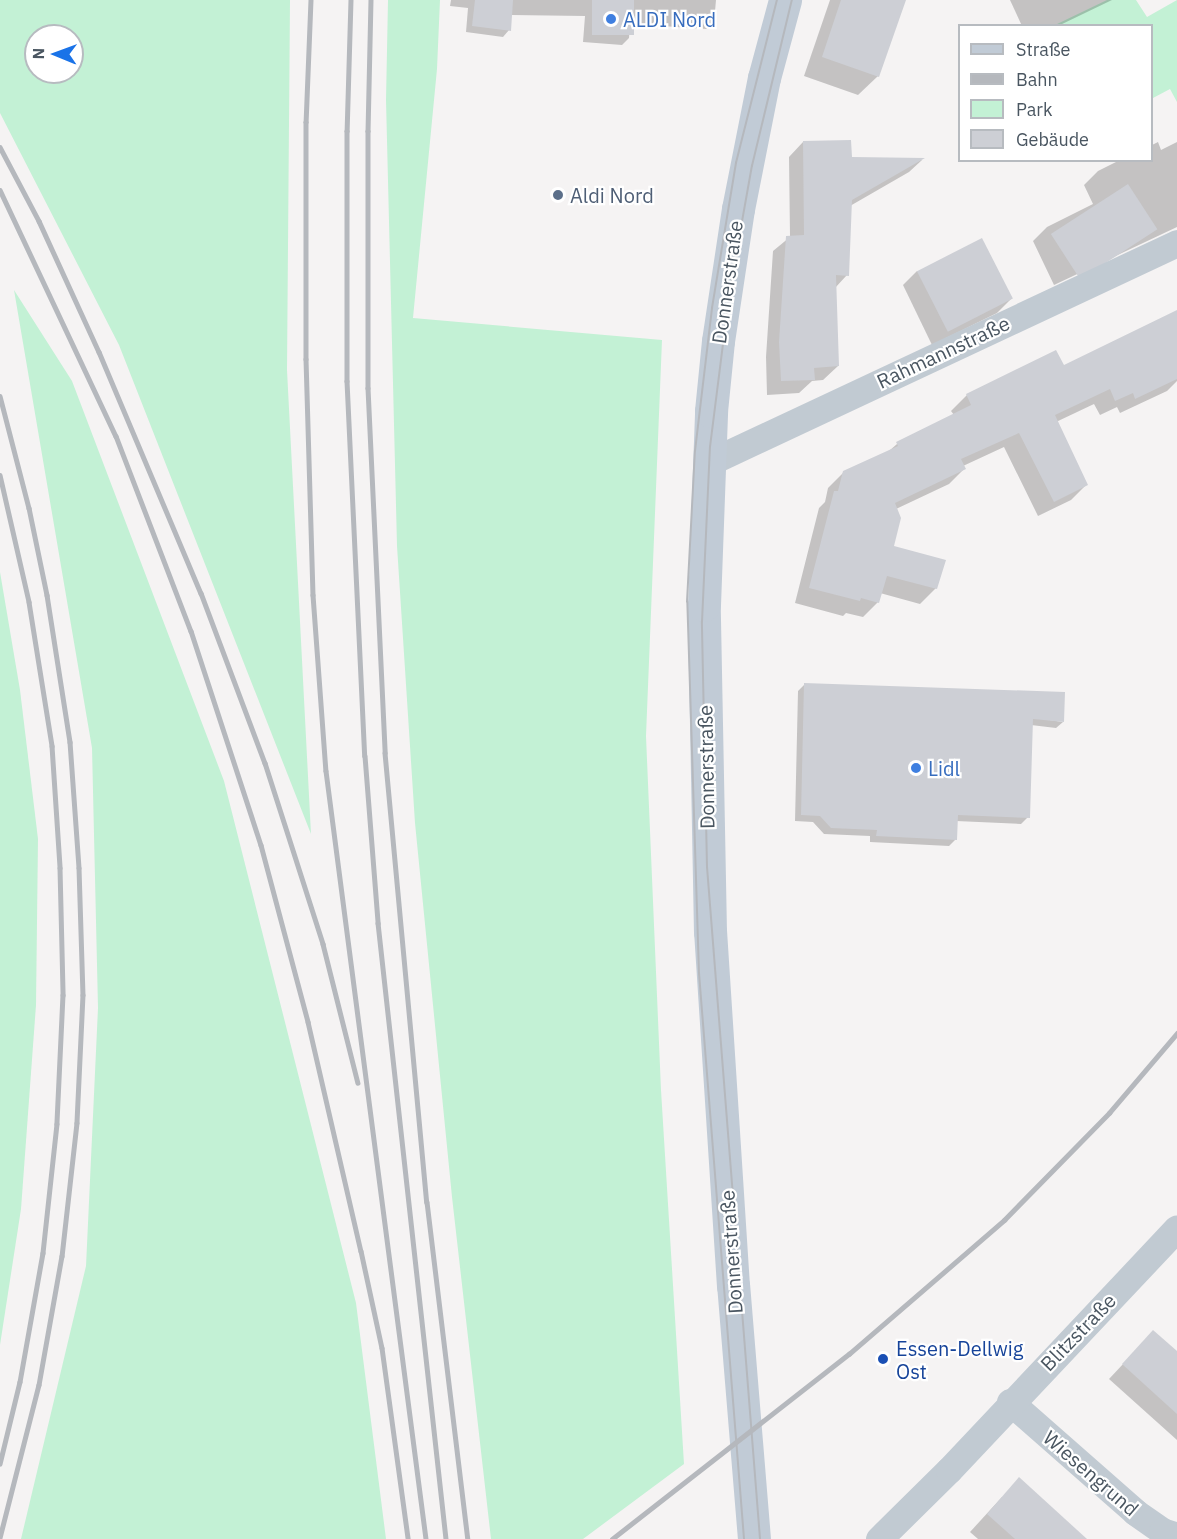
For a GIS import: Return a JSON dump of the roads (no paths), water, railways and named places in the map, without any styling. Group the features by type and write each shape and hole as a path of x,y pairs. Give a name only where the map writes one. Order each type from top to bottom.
{"main road":[{"name":"Donnerstraße","path":"754,1539 733,1286 710,932 704,605 711,411 728,266 764,78 784,0"}],"street":[{"name":"Rahmannstraße","path":"710,462 1177,243"},
{"name":"Blitzstraße","path":"879,1539 949,1470 1010,1402 1177,1228"},
{"name":"Wiesengrund","path":"1010,1402 1135,1512 1162,1531 1177,1536"}],"tram line":[{"path":"744,1539 699,974 687,602 695,451 712,308 736,163 777,0"},
{"path":"760,1539 707,867 702,622 710,447 730,289 752,166 792,0"}],"railway":[{"path":"311,0 306,122 306,359 313,595 326,771 426,1539"},
{"path":"351,0 347,131 347,381 365,756 378,923 446,1539"},
{"path":"371,0 368,131 368,388 385,753 427,1202 468,1539"},
{"path":"0,147 39,221 99,352 201,593 265,763 323,944 358,1083"},
{"path":"0,190 116,436 191,631 261,845 308,1022 382,1348 408,1539"},
{"path":"0,396 29,508 47,595 70,742 79,868 83,995 77,1123 62,1256 39,1385 0,1538"},
{"path":"0,475 29,602 52,746 60,868 63,995 57,1124 43,1253 20,1382 0,1464"},
{"path":"612,1539 849,1354 1004,1220 1109,1113 1177,1033"}],"place":[{"name":"ALDI Nord","path":"611,19"},
{"name":"Aldi Nord","path":"558,195"},
{"name":"Lidl","path":"916,768"},
{"name":"Essen-Dellwig Ost","path":"883,1359"}]}
